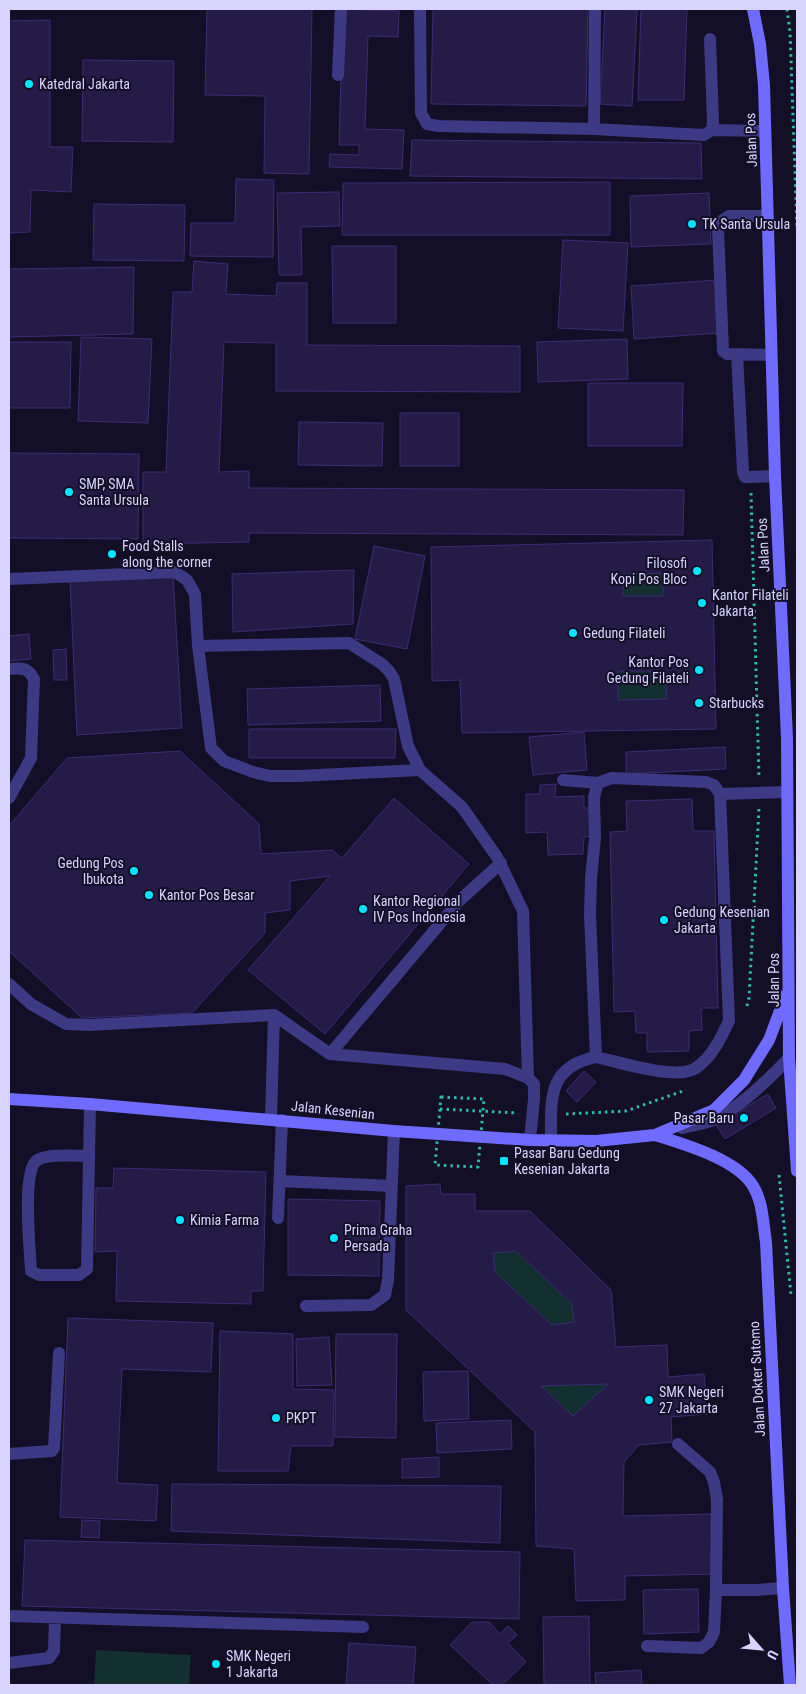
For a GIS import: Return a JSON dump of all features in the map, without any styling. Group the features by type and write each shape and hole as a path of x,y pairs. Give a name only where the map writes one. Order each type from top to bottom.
{"main road":[{"name":"Jalan Pos","path":"753,9 760,44 766,131 770,355 788,792 789,967 793,989 789,1058 797,1171"},
{"path":"655,1135 714,1110 744,1080 768,1040 793,989"},
{"name":"Jalan Kesenian","path":"9,1098 394,1131 530,1140 596,1141 655,1135"},
{"name":"Jalan Dokter Sutomo","path":"655,1135 708,1152 743,1174 753,1185 759,1201 766,1242 783,1588 790,1685"}],"lane":[{"path":"338,75 341,9"},
{"path":"420,9 421,113 427,124 438,126 594,129 704,135 712,130 766,131"},
{"path":"594,129 595,9"},
{"path":"710,39 712,130"},
{"path":"768,216 729,216 721,221 718,228 721,346 723,351 727,354 770,355"},
{"path":"737,354 743,472 745,477 775,476"},
{"path":"9,579 175,572 187,580 194,594 198,646 211,748 224,761 270,776 420,770"},
{"path":"198,646 349,643 382,664 389,671 394,679 408,746 420,770 462,807 501,863 523,911 528,1078"},
{"path":"9,669 22,668 30,672 34,679 31,758 9,798"},
{"path":"551,1141 551,1115 557,1081 567,1068 596,1057 666,1072 681,1073 695,1069 710,1055 729,1021 720,794 714,785 706,782 612,778 598,783 563,780"},
{"path":"596,1057 590,915 591,878 596,838 594,797 598,783"},
{"path":"720,794 788,792"},
{"path":"330,1054 460,900 501,863"},
{"path":"9,984 31,1004 66,1024 89,1025 274,1015 330,1054 505,1069 528,1078 534,1084 530,1140"},
{"path":"274,1015 280,1181 278,1218"},
{"path":"655,1135 713,1120 766,1083 789,1058"},
{"path":"89,1156 45,1157 36,1161 30,1171 28,1233 31,1271 38,1275 79,1275 87,1269 90,1104"},
{"path":"306,1306 371,1305 385,1295 388,1280 394,1131"},
{"path":"280,1181 392,1186"},
{"path":"9,1454 53,1450 55,1446 59,1354"},
{"path":"647,1646 701,1648 709,1642 714,1632 717,1499 714,1482 710,1472 678,1444"},
{"path":"716,1590 783,1588"},
{"path":"9,1616 363,1627"},
{"path":"9,1663 49,1658 54,1651 55,1618"}],"path":[{"path":"787,9 790,32 797,227"},
{"path":"744,1012 749,998 759,792 750,477"},
{"path":"551,1115 626,1111 687,1090"},
{"path":"441,1097 484,1099 483,1108"},
{"path":"440,1109 533,1114"},
{"path":"435,1165 478,1167 479,1157"},
{"path":"779,1172 791,1296"}],"green space":[{"path":"663,573 663,596 623,596 623,574"},
{"path":"618,671 665,671 667,699 618,700"},
{"path":"516,1251 572,1304 574,1322 552,1325 495,1272 493,1253"},
{"path":"608,1384 573,1416 541,1386"},
{"path":"96,1650 191,1655 189,1685 94,1685"}],"building":[{"path":"207,9 312,9 309,174 264,173 265,96 205,95"},
{"path":"343,9 399,11 398,37 368,36 365,129 404,130 402,169 329,167 330,154 359,155 359,145 339,145"},
{"path":"433,9 588,9 586,106 431,104"},
{"path":"605,9 637,10 632,106 600,104"},
{"path":"641,9 687,9 684,100 638,100"},
{"name":"Katedral Jakarta","path":"50,20 50,147 73,147 71,192 31,190 30,232 9,233 9,21"},
{"path":"83,60 174,61 173,142 82,141"},
{"path":"412,140 701,143 702,179 410,176"},
{"path":"236,179 274,180 273,257 190,256 191,223 235,223"},
{"path":"610,182 610,235 342,235 343,183"},
{"path":"339,192 340,226 301,227 302,275 279,275 277,193"},
{"path":"709,193 711,244 631,247 630,196"},
{"path":"94,204 185,205 184,261 93,260"},
{"path":"563,240 628,243 623,331 558,328"},
{"path":"332,246 396,246 396,323 333,323"},
{"path":"194,261 228,264 226,294 276,296 277,283 307,283 307,345 520,346 520,392 276,391 276,343 224,342 219,472 249,471 249,488 684,490 683,535 249,533 249,542 143,544 143,472 166,472 173,292 192,292"},
{"path":"134,267 133,334 9,337 9,269"},
{"path":"717,280 720,333 634,339 631,286"},
{"path":"81,337 152,339 148,423 78,421"},
{"path":"627,339 628,379 538,382 537,342"},
{"path":"9,342 71,342 70,408 9,408"},
{"path":"588,383 683,383 682,446 588,446"},
{"path":"400,413 459,413 459,466 400,466"},
{"path":"299,422 383,423 382,466 298,465"},
{"path":"9,453 139,454 138,539 9,538"},
{"name":"Gedung Filateli","path":"712,540 716,729 462,733 460,680 432,681 431,547","holes":["663,573 663,596 623,596 623,574","618,671 665,671 667,699 618,700"]},
{"path":"374,546 425,556 407,649 355,639"},
{"path":"354,570 353,624 233,632 232,574"},
{"path":"173,575 182,728 77,735 70,581"},
{"path":"29,634 31,659 9,661 9,636"},
{"path":"66,649 67,680 54,680 53,650"},
{"path":"380,685 381,721 248,725 247,689"},
{"path":"249,729 396,729 395,758 249,758"},
{"path":"584,732 587,770 533,775 529,737"},
{"path":"725,747 726,769 626,774 626,752"},
{"name":"Kantor Pos Besar","path":"180,751 259,824 261,854 332,850 342,858 394,798 469,864 325,1034 248,970 330,876 290,881 290,910 265,913 265,933 192,1013 82,1018 9,951 9,826 67,758"},
{"path":"556,784 555,797 584,796 584,808 593,808 592,836 584,837 583,854 548,855 547,832 526,833 526,794 540,794 540,785"},
{"name":"Gedung Kesenian Jakarta","path":"692,799 693,831 714,831 718,1008 701,1008 702,1030 689,1031 689,1051 647,1052 647,1033 636,1033 635,1011 614,1012 610,832 627,831 626,801"},
{"path":"584,1071 596,1082 577,1102 566,1091"},
{"name":"Pasar Baru","path":"768,1094 776,1108 725,1139 716,1125"},
{"name":"Kimia Farma","path":"114,1168 266,1172 263,1291 251,1291 251,1304 116,1301 117,1251 95,1252 96,1188 113,1188"},
{"name":"SMK Negeri 27 Jakarta","path":"440,1184 441,1194 475,1194 475,1211 530,1211 611,1290 616,1347 667,1345 668,1377 704,1374 708,1414 671,1417 672,1442 639,1445 624,1462 623,1516 714,1514 716,1574 625,1576 625,1600 576,1601 574,1549 536,1546 535,1432 406,1310 406,1186","holes":["516,1251 572,1304 574,1322 552,1325 495,1272 493,1253","608,1384 573,1416 541,1386"]},
{"name":"Prima Graha Persada","path":"288,1199 380,1201 379,1276 288,1275"},
{"path":"68,1318 213,1323 211,1372 122,1369 117,1483 158,1485 156,1521 60,1517"},
{"name":"PKPT","path":"220,1331 293,1334 293,1389 334,1390 333,1446 291,1446 288,1471 218,1471"},
{"path":"336,1334 397,1334 396,1438 335,1437"},
{"path":"329,1337 332,1385 297,1386 296,1339"},
{"path":"468,1371 469,1419 424,1421 423,1372"},
{"path":"511,1420 512,1449 437,1453 436,1423"},
{"path":"439,1457 439,1477 402,1478 402,1459"},
{"path":"172,1484 501,1486 500,1543 171,1531"},
{"path":"82,1520 100,1521 99,1538 81,1537"},
{"path":"25,1540 520,1552 519,1619 22,1606"},
{"path":"698,1589 699,1632 644,1634 643,1590"},
{"path":"589,1616 590,1685 544,1685 543,1617"},
{"path":"472,1622 489,1622 500,1634 508,1626 517,1635 508,1643 526,1662 502,1685 493,1685 450,1645"},
{"path":"349,1643 416,1647 413,1685 346,1685"},
{"path":"641,1670 642,1685 596,1685 595,1673"}],"place":[{"name":"Katedral Jakarta","path":"29,84"},
{"name":"TK Santa Ursula","path":"692,224"},
{"name":"SMP, SMA Santa Ursula","path":"69,492"},
{"name":"Food Stalls along the corner","path":"112,554"},
{"name":"Filosofi Kopi Pos Bloc","path":"697,571"},
{"name":"Kantor Filateli Jakarta","path":"702,603"},
{"name":"Gedung Filateli","path":"573,633"},
{"name":"Kantor Pos Gedung Filateli","path":"699,670"},
{"name":"Starbucks","path":"699,703"},
{"name":"Gedung Pos Ibukota","path":"134,871"},
{"name":"Kantor Pos Besar","path":"149,895"},
{"name":"Kantor Regional IV Pos Indonesia","path":"363,909"},
{"name":"Gedung Kesenian Jakarta","path":"664,920"},
{"name":"Pasar Baru","path":"744,1118"},
{"name":"Pasar Baru Gedung Kesenian Jakarta","path":"504,1161"},
{"name":"Kimia Farma","path":"180,1220"},
{"name":"Prima Graha Persada","path":"334,1238"},
{"name":"SMK Negeri 27 Jakarta","path":"649,1400"},
{"name":"PKPT","path":"276,1418"},
{"name":"SMK Negeri 1 Jakarta","path":"216,1664"}]}
